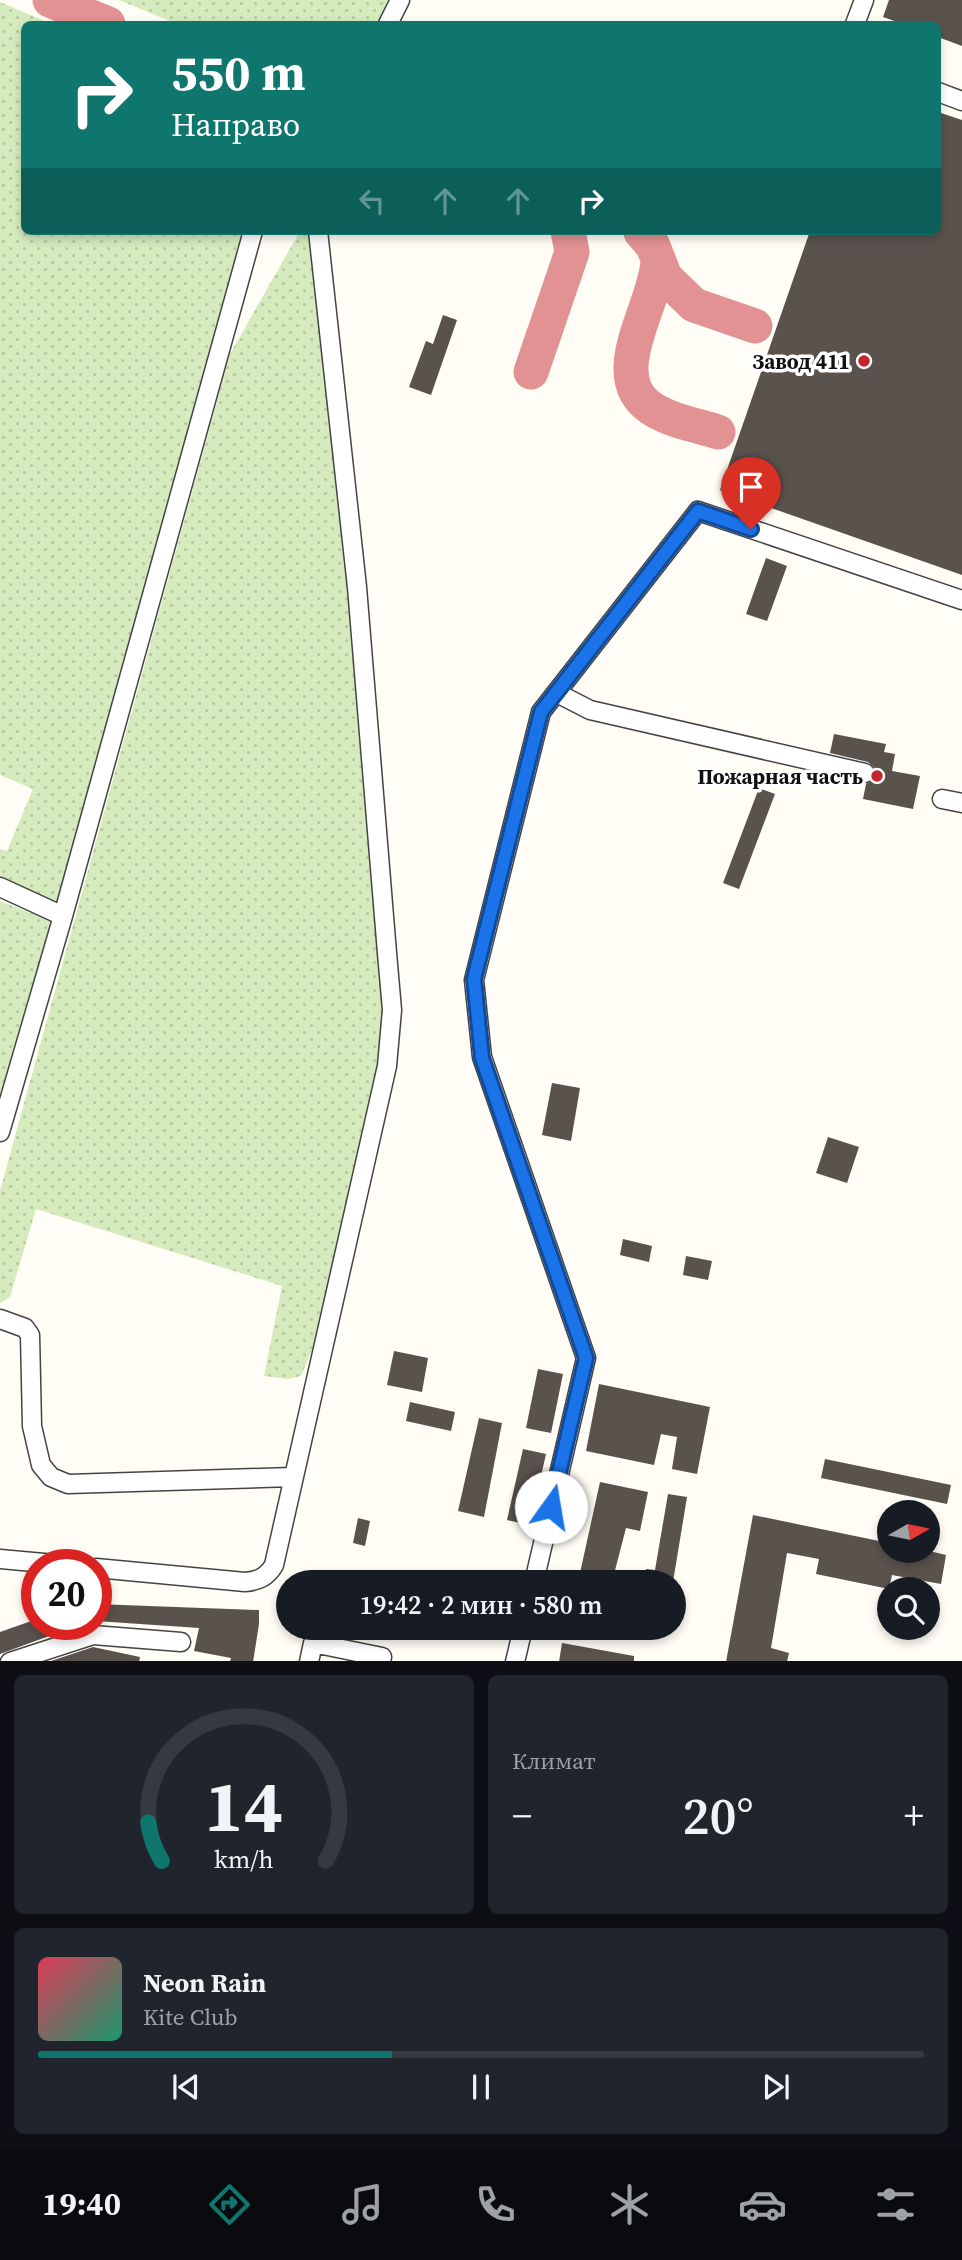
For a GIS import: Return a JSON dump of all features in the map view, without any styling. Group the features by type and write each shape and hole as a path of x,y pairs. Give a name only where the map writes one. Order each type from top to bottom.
{"lane":[{"path":"390,21 400,0"},
{"path":"856,21 863,0"},
{"path":"941,93 962,100"},
{"path":"0,1132 63,916 252,235"},
{"path":"112,1570 245,1582 262,1578 274,1565 380,1102 390,1045 392,1010 357,587 318,235"},
{"path":"537,1570 586,1358 482,1058 474,979 541,712 698,511 962,600"},
{"path":"557,693 590,710 865,774"},
{"path":"942,799 962,803"},
{"path":"0,887 63,916"},
{"path":"0,1319 25,1328 30,1335 32,1426 41,1465 51,1478 68,1484 292,1477"},
{"path":"0,1559 21,1561"},
{"path":"10,1661 93,1634 181,1643"},
{"path":"515,1661 520,1640"},
{"path":"309,1661 313,1643 382,1657"}],"green space":[{"path":"119,0 394,0 384,21 170,21"},
{"path":"0,2 45,21 21,21 21,235 245,235 61,900 52,902 0,879 0,849 7,851 33,789 0,775"},
{"path":"298,235 309,235 383,952 380,1057 315,1343 301,1376 288,1379 264,1376 282,1286 36,1209 10,1297 0,1303 0,1191 230,354"},
{"path":"0,901 53,922 0,1100"}],"building":[{"path":"889,0 962,0 962,46 941,38 941,21 894,21 883,17"},
{"name":"Завод 411","path":"941,113 962,120 962,575 720,490 809,235 941,235"},
{"path":"443,315 457,320 431,395 409,387 426,341 433,344"},
{"path":"766,558 787,566 767,621 746,614"},
{"path":"834,734 886,744 884,752 895,754 892,771 920,776 913,809 863,799 866,784 874,780 876,769 868,762 830,753"},
{"path":"759,788 775,794 739,889 723,883"},
{"path":"552,1083 580,1088 571,1141 542,1135"},
{"path":"828,1137 859,1147 847,1183 816,1173"},
{"path":"623,1239 652,1246 649,1262 620,1255"},
{"path":"686,1256 712,1261 708,1280 683,1275"},
{"path":"394,1351 428,1358 422,1392 387,1385"},
{"path":"538,1369 563,1374 551,1433 526,1428"},
{"path":"599,1384 710,1407 697,1474 672,1469 677,1437 661,1434 654,1465 586,1451"},
{"path":"410,1402 455,1412 451,1431 406,1421"},
{"path":"479,1418 502,1423 484,1517 458,1511"},
{"path":"523,1449 546,1454 530,1525 507,1520"},
{"path":"825,1459 951,1485 947,1504 940,1503 940,1500 928,1500 821,1478"},
{"path":"600,1482 648,1492 640,1531 626,1528 615,1570 581,1570"},
{"path":"668,1494 687,1497 675,1570 655,1570"},
{"path":"753,1515 877,1541 877,1563 940,1563 940,1554 946,1555 941,1584 940,1577 892,1575 877,1577 877,1587 816,1574 819,1559 787,1553 771,1648 789,1653 787,1661 726,1661"},
{"path":"358,1518 370,1521 365,1546 353,1543"},
{"path":"112,1605 259,1610 253,1661 230,1661 231,1658 194,1651 199,1628 112,1622"},
{"path":"21,1625 21,1640 38,1640 0,1654 0,1632"},
{"path":"562,1643 634,1656 634,1661 559,1661"},
{"path":"93,1647 140,1657 139,1661 51,1661"}],"taxiway":[{"path":"50,0 101,21"},
{"path":"531,372 572,252 569,235"},
{"path":"644,235 653,246 665,277 694,305 755,326"},
{"path":"658,261 632,359 632,377 637,394 658,412 718,432"}],"place":[{"name":"Завод 411","path":"864,361"},
{"name":"Пожарная часть","path":"877,776"}],"route":[{"path":"551,1507 586,1358 482,1058 474,979 541,712 698,511 751,529"}]}
